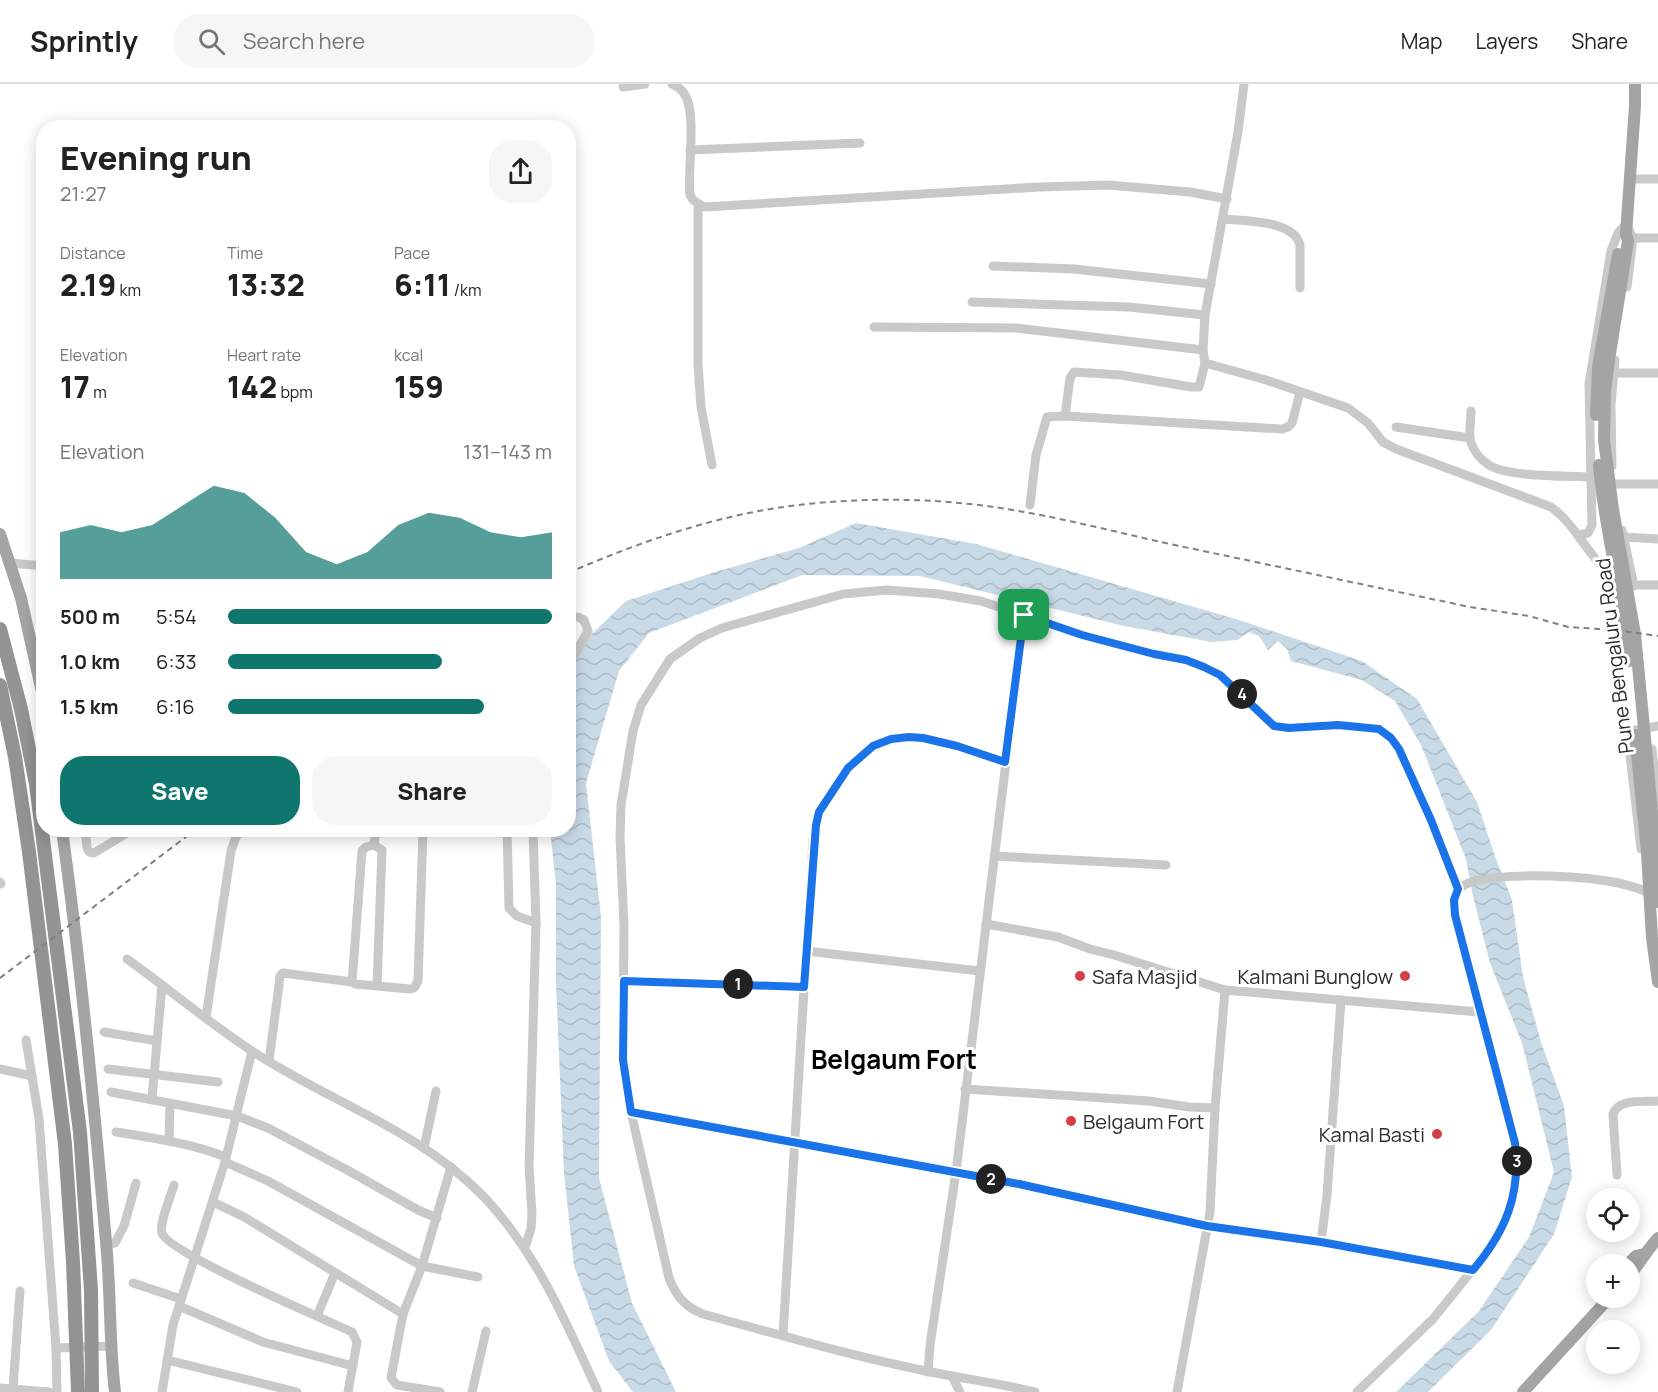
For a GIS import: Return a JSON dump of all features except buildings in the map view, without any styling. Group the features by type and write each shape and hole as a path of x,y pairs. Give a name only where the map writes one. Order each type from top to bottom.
{"highway":[{"path":"0,629 21,709 36,784"},
{"path":"0,685 15,757 40,935 69,1194 78,1392"},
{"path":"43,837 82,1154 91,1290 92,1392"}],"main road":[{"name":"Pune Bengaluru Road","path":"1635,84 1628,241 1605,391 1604,440 1613,509 1635,634 1654,865 1655,896 1652,938 1658,982"},
{"path":"0,534 21,598 36,665"},
{"path":"63,837 107,1245 115,1392"},
{"path":"1640,1263 1644,1254 1658,1238"},
{"path":"1640,1255 1644,1254"},
{"path":"1514,1392 1590,1308"},
{"path":"1522,1392 1600,1308"}],"street":[{"path":"623,87 645,84"},
{"path":"672,84 683,92 687,99 690,195 698,205 701,407 712,465"},
{"path":"1065,416 1070,378 1074,372 1121,375 1196,388 1200,384 1205,363 1203,350 1205,315 1227,199 1244,84"},
{"path":"690,150 860,143"},
{"path":"1630,179 1658,179"},
{"path":"698,205 712,207 1039,187 1108,185 1190,192 1227,199"},
{"path":"1223,219 1272,224 1292,232 1299,239 1300,245 1300,288"},
{"path":"1579,535 1588,533 1592,525 1589,384 1611,251 1618,233 1628,232 1658,238"},
{"path":"1628,232 1633,249 1613,373 1611,417 1614,484 1635,586"},
{"path":"993,266 1074,268 1211,284"},
{"path":"972,302 1129,307 1205,315"},
{"path":"874,327 1016,328 1203,350"},
{"path":"1205,363 1266,380 1348,408 1368,423 1383,442 1396,449 1551,507 1564,516 1612,577 1623,584 1658,585"},
{"path":"1613,373 1658,373"},
{"path":"1030,505 1036,455 1044,422 1050,416 1282,429 1292,423 1299,392"},
{"path":"1471,411 1472,445 1482,459 1498,469 1534,474 1590,477"},
{"path":"1396,428 1470,438"},
{"path":"1614,484 1658,484"},
{"path":"1624,537 1658,539"},
{"path":"10,563 36,565"},
{"path":"1035,1392 1000,1388 928,1372 783,1336 693,1310 682,1303 675,1292 669,1278 631,1112 623,1060 624,925 620,837 624,781 633,731 641,705 670,659 700,638 722,628 843,594 886,590 939,594 981,601 1082,635 1186,660 1220,675 1274,726 1289,728 1338,725 1379,729 1391,738 1399,749 1431,820 1458,889"},
{"path":"928,1372 956,1172 1024,615"},
{"path":"576,618 584,620 588,631 576,652"},
{"path":"1654,865 1641,855 1628,738 1631,731 1654,726 1658,803"},
{"path":"783,1336 806,951 819,812 859,757 873,746 891,739 916,738 957,746 1005,762"},
{"path":"86,837 89,852 94,853 120,837"},
{"path":"206,1017 231,851 236,837"},
{"path":"374,844 375,837"},
{"path":"269,1060 280,976 283,973 410,989 417,985 423,837"},
{"path":"507,837 509,908 517,916 536,923"},
{"path":"525,1248 531,1228 532,1214 529,1167 536,923 533,837"},
{"path":"352,982 361,857 366,847 374,844 380,847 383,854 377,986"},
{"path":"994,856 1166,865"},
{"path":"1357,1392 1433,1320 1473,1270 1502,1230 1514,1190 1518,1167 1515,1143 1455,915 1454,900 1458,889 1485,879 1519,876 1599,879 1632,886 1655,896"},
{"path":"986,924 1058,937 1225,990 1479,1012"},
{"path":"806,951 980,971"},
{"path":"127,959 252,1051 424,1148 451,1167 484,1197 525,1248 570,1331 598,1392"},
{"path":"624,981 804,987"},
{"path":"152,1099 162,985"},
{"path":"1177,1392 1210,1212 1215,1108 1225,990"},
{"path":"1321,1242 1327,1195 1341,999"},
{"path":"104,1032 157,1041"},
{"path":"26,1040 39,1119 56,1348 57,1392"},
{"path":"162,1392 173,1325 226,1159 252,1051"},
{"path":"0,1069 32,1076"},
{"path":"108,1069 218,1082"},
{"path":"965,1089 1149,1101 1215,1108"},
{"path":"424,1148 436,1091"},
{"path":"111,1092 237,1116 268,1128 418,1210 437,1218"},
{"path":"1617,1175 1613,1114 1615,1109 1624,1103 1658,1101"},
{"path":"170,1104 170,1140"},
{"path":"631,1112 1019,1184 1207,1226 1321,1242 1473,1270"},
{"path":"116,1132 170,1140 206,1149 422,1266 478,1277"},
{"path":"440,1392 397,1385 393,1382 392,1371 403,1314 422,1266 451,1167"},
{"path":"107,1245 115,1243 120,1235 136,1183"},
{"path":"174,1185 161,1231 168,1242 194,1258 352,1332 357,1342 348,1392"},
{"path":"213,1202 244,1217 403,1314"},
{"path":"317,1316 335,1273"},
{"path":"133,1283 263,1342 353,1366"},
{"path":"13,1389 20,1291"},
{"path":"472,1392 486,1331"},
{"path":"56,1348 112,1346"},
{"path":"167,1360 297,1392"},
{"path":"952,1376 960,1392"},
{"path":"0,1388 49,1392"}],"water":[{"path":"856,523 976,544 1236,619 1362,661 1417,699 1477,802 1512,900 1523,977 1541,1042 1564,1106 1572,1177 1554,1234 1491,1330 1428,1392 1396,1392 1479,1311 1529,1237 1554,1172 1522,1043 1490,963 1466,859 1421,745 1395,701 1362,680 1291,661 1287,649 1278,641 1268,650 1259,636 1249,632 1237,640 1212,642 1124,626 920,576 802,575 649,633 619,671 586,783 601,917 599,1178 632,1303 676,1392 633,1392 609,1361 574,1266 564,1173 556,984 556,884 551,837 576,837 576,649 626,601 799,548"}],"railway":[{"path":"576,570 681,530 769,509 825,502 929,501 981,505 1048,517 1470,607 1529,616 1568,627 1658,636"},
{"path":"0,978 186,837"}],"place":[{"name":"Safa Masjid","path":"1080,976"},
{"name":"Kalmani Bunglow","path":"1405,976"},
{"name":"Belgaum Fort","path":"1071,1121"},
{"name":"Kamal Basti","path":"1437,1134"}],"district":[{"name":"Belgaum Fort","path":"894,1059"}],"route":[{"path":"1024,615 1082,635 1186,660 1204,667 1220,675 1274,726 1289,728 1338,725 1379,729 1391,738 1399,749 1431,820 1458,889 1454,900 1455,915 1515,1143 1518,1167 1508,1215 1502,1230 1473,1270 1321,1242 1207,1226 1019,1184 631,1112 623,1060 624,981 804,987 813,840 819,812 848,768 873,746 891,739 923,738 957,746 1005,762 1024,615"}]}
